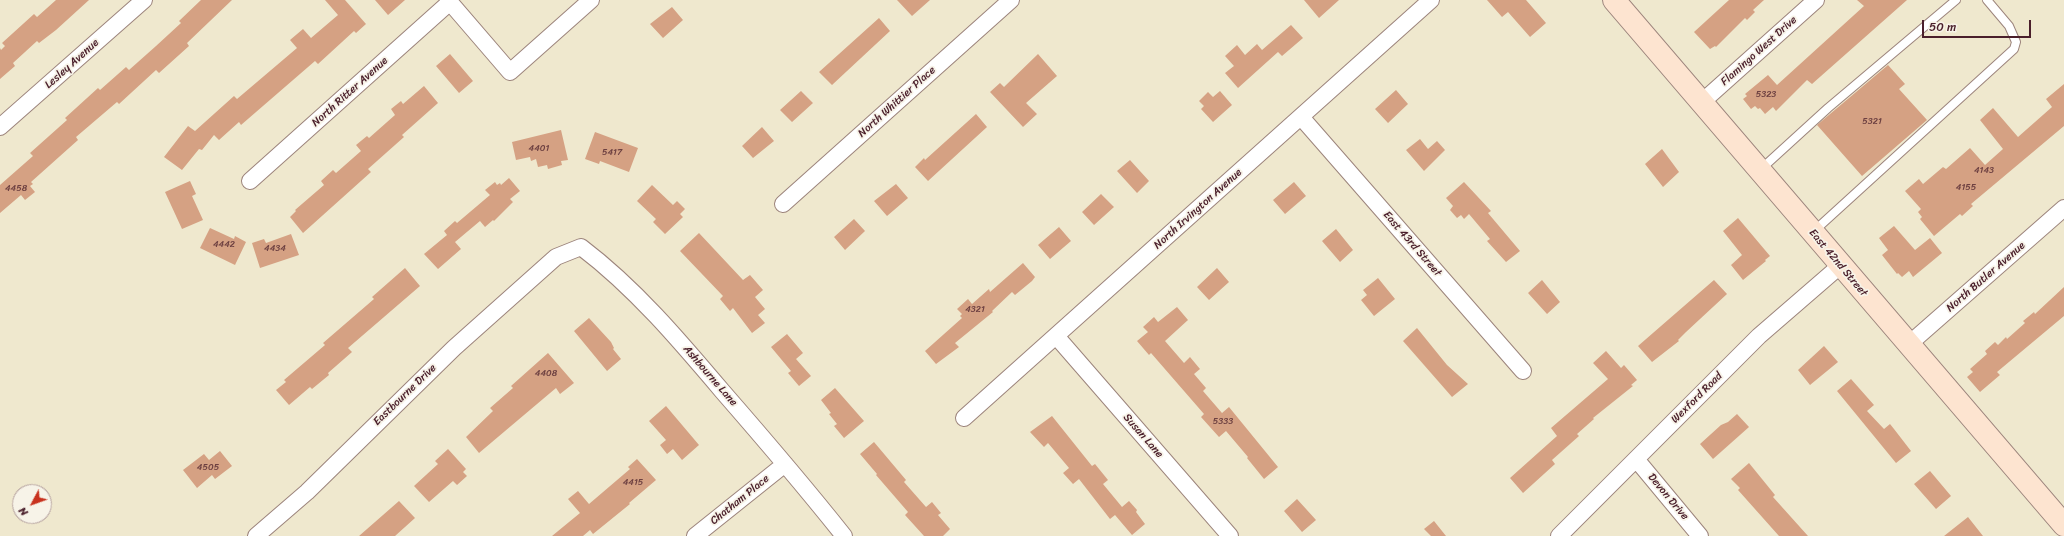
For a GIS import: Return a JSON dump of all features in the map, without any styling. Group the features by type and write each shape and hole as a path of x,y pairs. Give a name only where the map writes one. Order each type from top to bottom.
{"street":[{"name":"Lesley Avenue","path":"0,128 144,0"},
{"path":"449,1 510,72 591,0"},
{"name":"North Whittier Place","path":"783,204 1011,0"},
{"name":"North Irvington Avenue","path":"964,418 1432,0"},
{"name":"East 42nd Street","path":"1614,0 1908,345 2064,525"},
{"name":"Flamingo West Drive","path":"1702,102 1816,0"},
{"name":"North Ritter Avenue","path":"250,181 449,1"},
{"name":"East 43rd Street","path":"1302,117 1523,371"},
{"name":"North Butler Avenue","path":"1908,345 2064,208"},
{"name":"Ashbourne Lane","path":"556,257 581,247 610,270 663,322 785,464 844,536"},
{"name":"Eastbourne Drive","path":"256,536 307,492 454,348 556,257"},
{"name":"Wexford Road","path":"1559,536 1759,336 1840,265"},
{"name":"Susan Lane","path":"1056,336 1230,536"},
{"name":"Devon Drive","path":"1636,459 1700,536"},
{"name":"Chatham Place","path":"695,536 785,464"}],"lane":[{"path":"1759,171 1828,108 1956,0"},
{"path":"1813,233 2014,49 2016,42 2008,26 1987,0"}],"building":[{"path":"56,0 89,0 56,30 39,43 37,41 13,63 15,66 0,79 0,48 1,50 5,46 2,43 34,14 37,17"},
{"path":"201,0 232,0 187,43 189,46 159,73 156,70 119,104 117,102 76,137 78,140 31,182 33,184 30,186 35,192 25,200 21,195 0,213 0,185 33,156 30,153 67,120 65,118 98,88 100,90 126,67 129,70 156,46 181,23 179,21"},
{"path":"325,0 345,0 366,24 356,33 354,31 318,64 315,61 241,125 239,122 219,140 214,135 202,150 199,149 182,170 164,157 188,126 195,131 234,96 237,99 297,48 290,40 303,29 311,38 338,15"},
{"path":"375,0 405,0 388,15"},
{"path":"897,0 930,0 912,16"},
{"path":"1304,0 1339,0 1319,18"},
{"path":"1487,0 1526,0 1546,23 1530,37 1508,12 1502,17"},
{"path":"1729,0 1764,0 1753,10 1755,12 1747,20 1745,18 1716,47 1715,46 1710,49 1694,32"},
{"path":"1857,0 1907,0 1812,84 1807,80 1776,111 1773,107 1765,114 1760,108 1758,109 1755,106 1751,109 1743,99 1747,96 1745,94 1768,75 1777,85 1864,6"},
{"path":"672,7 683,20 663,38 650,24"},
{"path":"879,18 890,31 832,85 819,72"},
{"path":"1291,25 1303,38 1282,56 1278,52 1238,88 1225,73 1234,66 1225,56 1237,45 1245,55 1257,44 1262,50"},
{"path":"450,54 473,81 459,93 436,66"},
{"path":"1038,54 1057,76 1026,103 1037,114 1023,127 990,92 1000,83 1004,87"},
{"path":"1888,65 1905,84 1899,89 1927,120 1862,176 1817,125"},
{"path":"2064,84 2064,126 1971,204 1973,206 1962,216 1960,214 1934,236 1920,219 1922,217 1918,212 1921,209 1905,191 1919,179 1923,184 1943,167 1946,169 1970,148 1985,165 2003,149 1980,120 1993,108 2018,137 2052,107 2046,99"},
{"path":"424,86 438,103 402,135 404,137 368,169 371,172 303,233 290,217 296,211 295,210 324,185 321,181 333,170 336,173 361,151 356,145 367,136 369,138 395,115 391,109 401,101 403,104"},
{"path":"1396,90 1408,104 1388,123 1375,109"},
{"path":"801,91 813,103 792,122 780,110"},
{"path":"1220,91 1232,105 1213,122 1201,109 1204,106 1199,101 1208,92 1213,97"},
{"path":"976,114 987,127 928,181 915,167 924,158 925,160"},
{"path":"762,127 774,141 753,158 742,146"},
{"path":"561,130 568,160 561,161 562,165 548,169 547,165 538,167 536,159 531,161 530,157 516,160 512,142"},
{"path":"595,132 638,148 629,172 600,161 599,164 585,159"},
{"path":"1420,139 1428,149 1437,141 1445,150 1424,171 1406,150"},
{"path":"1662,149 1679,172 1663,187 1645,164"},
{"path":"1130,160 1149,181 1137,193 1117,171"},
{"path":"509,178 520,191 510,199 513,202 494,221 493,220 485,227 480,221 455,242 461,249 438,269 424,254 447,235 444,231 455,221 457,223 490,195 485,190 495,182 497,185 500,183 501,185"},
{"path":"190,181 196,194 192,196 203,220 182,229 165,192"},
{"path":"1294,182 1306,196 1285,214 1273,200"},
{"path":"1464,182 1491,211 1488,213 1520,251 1506,262 1487,241 1490,239 1469,214 1464,219 1461,215 1457,218 1450,210 1453,206 1446,198"},
{"path":"896,184 908,198 887,216 874,201"},
{"path":"652,185 673,205 677,201 685,209 680,214 683,217 665,234 653,222 656,219 637,201"},
{"path":"1101,194 1114,207 1094,225 1082,212"},
{"path":"1738,218 1770,256 1743,280 1731,265 1742,255 1723,231"},
{"path":"854,219 865,231 845,250 834,237"},
{"path":"1894,226 1915,250 1930,238 1942,253 1913,277 1909,271 1902,277 1898,273 1897,274 1882,255 1888,250 1879,238"},
{"path":"1059,227 1071,241 1050,259 1038,245"},
{"path":"210,228 234,239 235,236 246,242 235,265 200,248"},
{"path":"1336,229 1353,250 1340,262 1322,241"},
{"path":"699,233 743,280 750,275 763,290 755,297 765,309 758,315 765,323 752,333 733,308 730,311 720,299 723,296 680,251"},
{"path":"291,234 299,255 260,268 252,243 264,239 266,243"},
{"path":"1023,263 1035,277 1032,281 1015,295 1012,292 992,311 993,312 955,343 959,347 936,364 925,351 962,318 960,316 962,314 957,309 968,299 972,304 989,289 990,292"},
{"path":"405,268 420,286 348,348 352,352 328,373 329,375 312,389 310,387 289,405 276,390 286,382 284,380 325,345 323,343 374,299 372,297"},
{"path":"1217,268 1229,282 1209,300 1197,287"},
{"path":"1378,278 1395,299 1374,316 1361,300 1367,295 1363,290"},
{"path":"1542,280 1560,302 1547,314 1528,293"},
{"path":"1714,280 1727,294 1686,332 1678,340 1679,341 1652,362 1638,346"},
{"path":"2064,287 2064,316 1997,372 2000,375 1980,392 1967,377 1973,372 1970,369 1987,354 1985,351 1995,342 1998,345 2006,337 2007,339 2025,323 2023,321 2034,312 2035,314"},
{"path":"1177,307 1188,320 1165,341 1184,363 1190,357 1200,369 1194,374 1206,388 1203,391 1222,413 1229,407 1278,467 1264,479 1226,431 1219,437 1201,417 1204,414 1151,353 1149,355 1137,341 1148,332 1143,327 1154,317 1158,322"},
{"path":"589,318 611,342 614,348 613,349 621,359 607,371 574,331"},
{"path":"1417,328 1447,365 1468,384 1452,397 1403,341"},
{"path":"787,334 803,353 796,359 811,376 799,386 788,373 791,371 771,347"},
{"path":"1824,346 1838,362 1810,385 1798,370"},
{"path":"1606,351 1621,368 1624,365 1637,380 1631,385 1633,386 1593,418 1594,419 1577,434 1579,436 1552,460 1555,464 1523,493 1510,478 1557,436 1551,428 1608,379 1593,363"},
{"path":"548,353 574,383 560,394 556,388 479,453 466,437 493,411 490,408 513,388 511,386"},
{"path":"1851,379 1874,405 1867,411 1884,429 1890,424 1911,451 1896,463 1837,391"},
{"path":"835,388 864,421 844,438 834,426 837,424 821,400"},
{"path":"666,406 699,445 682,460 673,449 667,454 660,445 666,440 649,421"},
{"path":"1737,414 1749,427 1713,459 1700,444 1721,425 1728,422"},
{"path":"1052,416 1092,466 1095,464 1108,480 1103,484 1122,507 1129,501 1137,510 1136,512 1145,524 1132,535 1115,515 1110,519 1079,479 1073,484 1063,473 1069,468 1048,443 1044,447 1030,432"},
{"path":"874,442 906,480 904,482 926,507 932,502 941,513 938,515 950,529 943,536 924,536 905,515 908,512 860,454"},
{"path":"448,449 466,469 463,472 467,476 457,485 453,481 429,502 414,486 438,464 435,461"},
{"path":"220,451 232,466 215,479 212,475 197,488 183,470 204,454 209,460"},
{"path":"637,459 656,480 629,503 630,504 593,534 590,530 583,536 552,536 580,513 568,499 578,491 589,504 630,469 628,467"},
{"path":"1749,463 1775,495 1773,497 1808,536 1779,536 1738,490 1740,488 1731,479"},
{"path":"1930,471 1951,496 1936,509 1914,484"},
{"path":"1297,499 1316,520 1302,532 1284,511"},
{"path":"399,501 415,518 395,536 359,536"},
{"path":"1968,517 1983,536 1944,536"},
{"path":"1434,521 1446,536 1431,536 1424,529"}]}
